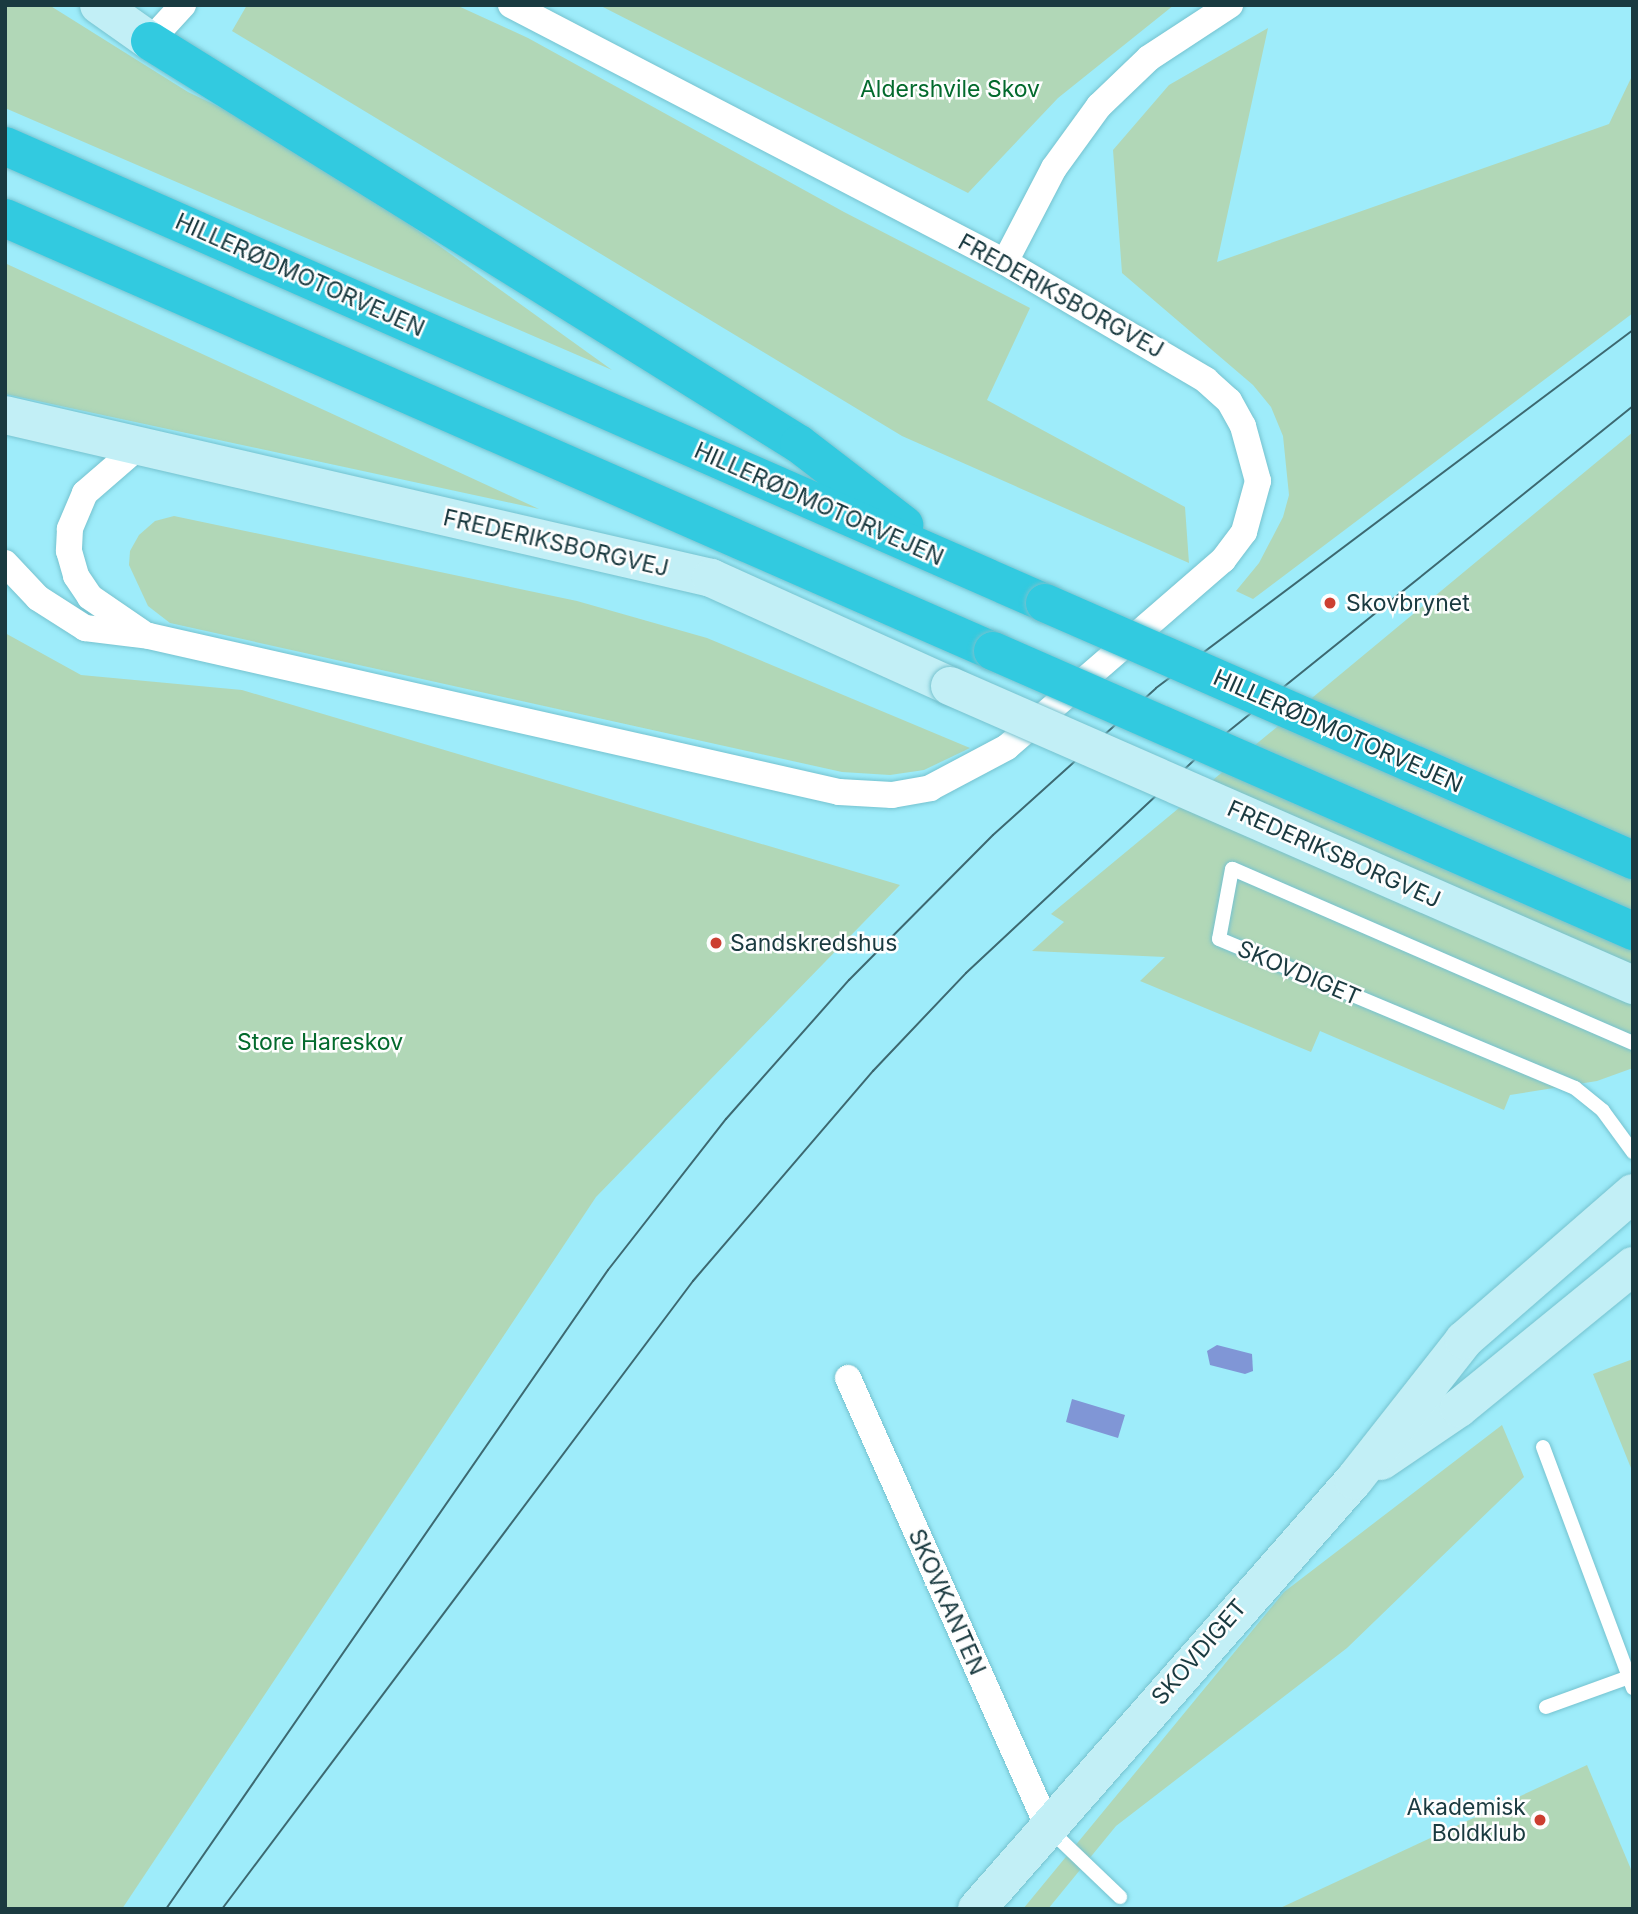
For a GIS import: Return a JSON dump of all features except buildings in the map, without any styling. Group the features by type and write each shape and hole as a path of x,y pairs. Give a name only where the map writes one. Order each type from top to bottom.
{"highway":[{"path":"150,41 799,444 953,563"},
{"name":"HILLERØDMOTORVEJEN","path":"5,146 1633,860"},
{"path":"5,218 1633,931"}],"street":[{"path":"99,5 150,41 183,5"},
{"name":"FREDERIKSBORGVEJ","path":"5,563 67,620 85,628 149,636 839,792 891,796 954,778 1007,747 1223,560 1244,532 1258,481 1243,426 1228,401 1206,380 1005,262 511,5"},
{"path":"1005,262 1054,168 1098,106 1149,58 1230,5"},
{"name":"FREDERIKSBORGVEJ","path":"5,415 137,448 711,578 950,686 1633,985"},
{"name":"FREDERIKSBORGVEJ","path":"137,448 85,494 72,520 69,551 76,576 90,597 149,636"},
{"name":"SKOVDIGET","path":"977,1909 1046,1826 1354,1480 1464,1340 1633,1194"},
{"name":"SKOVDIGET","path":"1354,1480 1459,1408 1633,1266"},
{"name":"SKOVKANTEN","path":"848,1378 1046,1826"}],"lane":[{"name":"SKOVDIGET","path":"1633,1043 1232,869 1219,939 1575,1088 1603,1111 1633,1152"},
{"path":"1543,1447 1631,1682 1546,1707"},
{"path":"1046,1826 1120,1897"}],"green space":[{"path":"5,5 49,5 188,92 299,145 612,370 5,108"},
{"path":"247,5 456,5 528,38 844,212 1030,308 987,400 1185,507 1189,563 902,436 232,31"},
{"name":"Aldershvile Skov","path":"599,5 1174,5 1058,98 968,193"},
{"path":"1268,28 1217,262 1609,124 1633,74 1633,313 1253,599 1236,591 1259,563 1283,517 1289,495 1283,436 1271,407 1253,385 1122,273 1113,150 1169,85"},
{"path":"5,263 9,265 539,509 5,394"},
{"path":"1633,432 1633,1068 1597,1081 1510,1095 1504,1110 1320,1031 1311,1052 1140,981 1165,957 1032,951 1064,922 1051,914"},
{"path":"174,516 577,601 707,638 970,748 924,770 890,775 842,772 170,623 148,606 129,565 130,551 139,535 155,521"},
{"name":"Store Hareskov","path":"5,633 81,675 242,690 900,885 596,1197 122,1909 5,1909"},
{"path":"1633,1359 1633,1473 1593,1374"},
{"path":"1502,1425 1524,1477 1347,1648 1116,1826 1048,1909 1023,1909 1284,1592"},
{"name":"Akademisk Boldklub","path":"1587,1765 1633,1874 1633,1909 1278,1909"}],"water":[{"path":"1217,1345 1252,1354 1253,1371 1245,1374 1210,1365 1207,1351"},
{"path":"1072,1399 1125,1415 1118,1438 1066,1422"}],"tram line":[{"path":"166,1909 608,1270 726,1119 849,980 993,835 1156,688 1633,330"},
{"path":"222,1909 693,1281 873,1071 966,973 1204,751 1633,406"}],"place":[{"name":"Skovbrynet","path":"1330,603"},
{"name":"Sandskredshus","path":"716,943"},
{"name":"Akademisk Boldklub","path":"1540,1820"}]}
